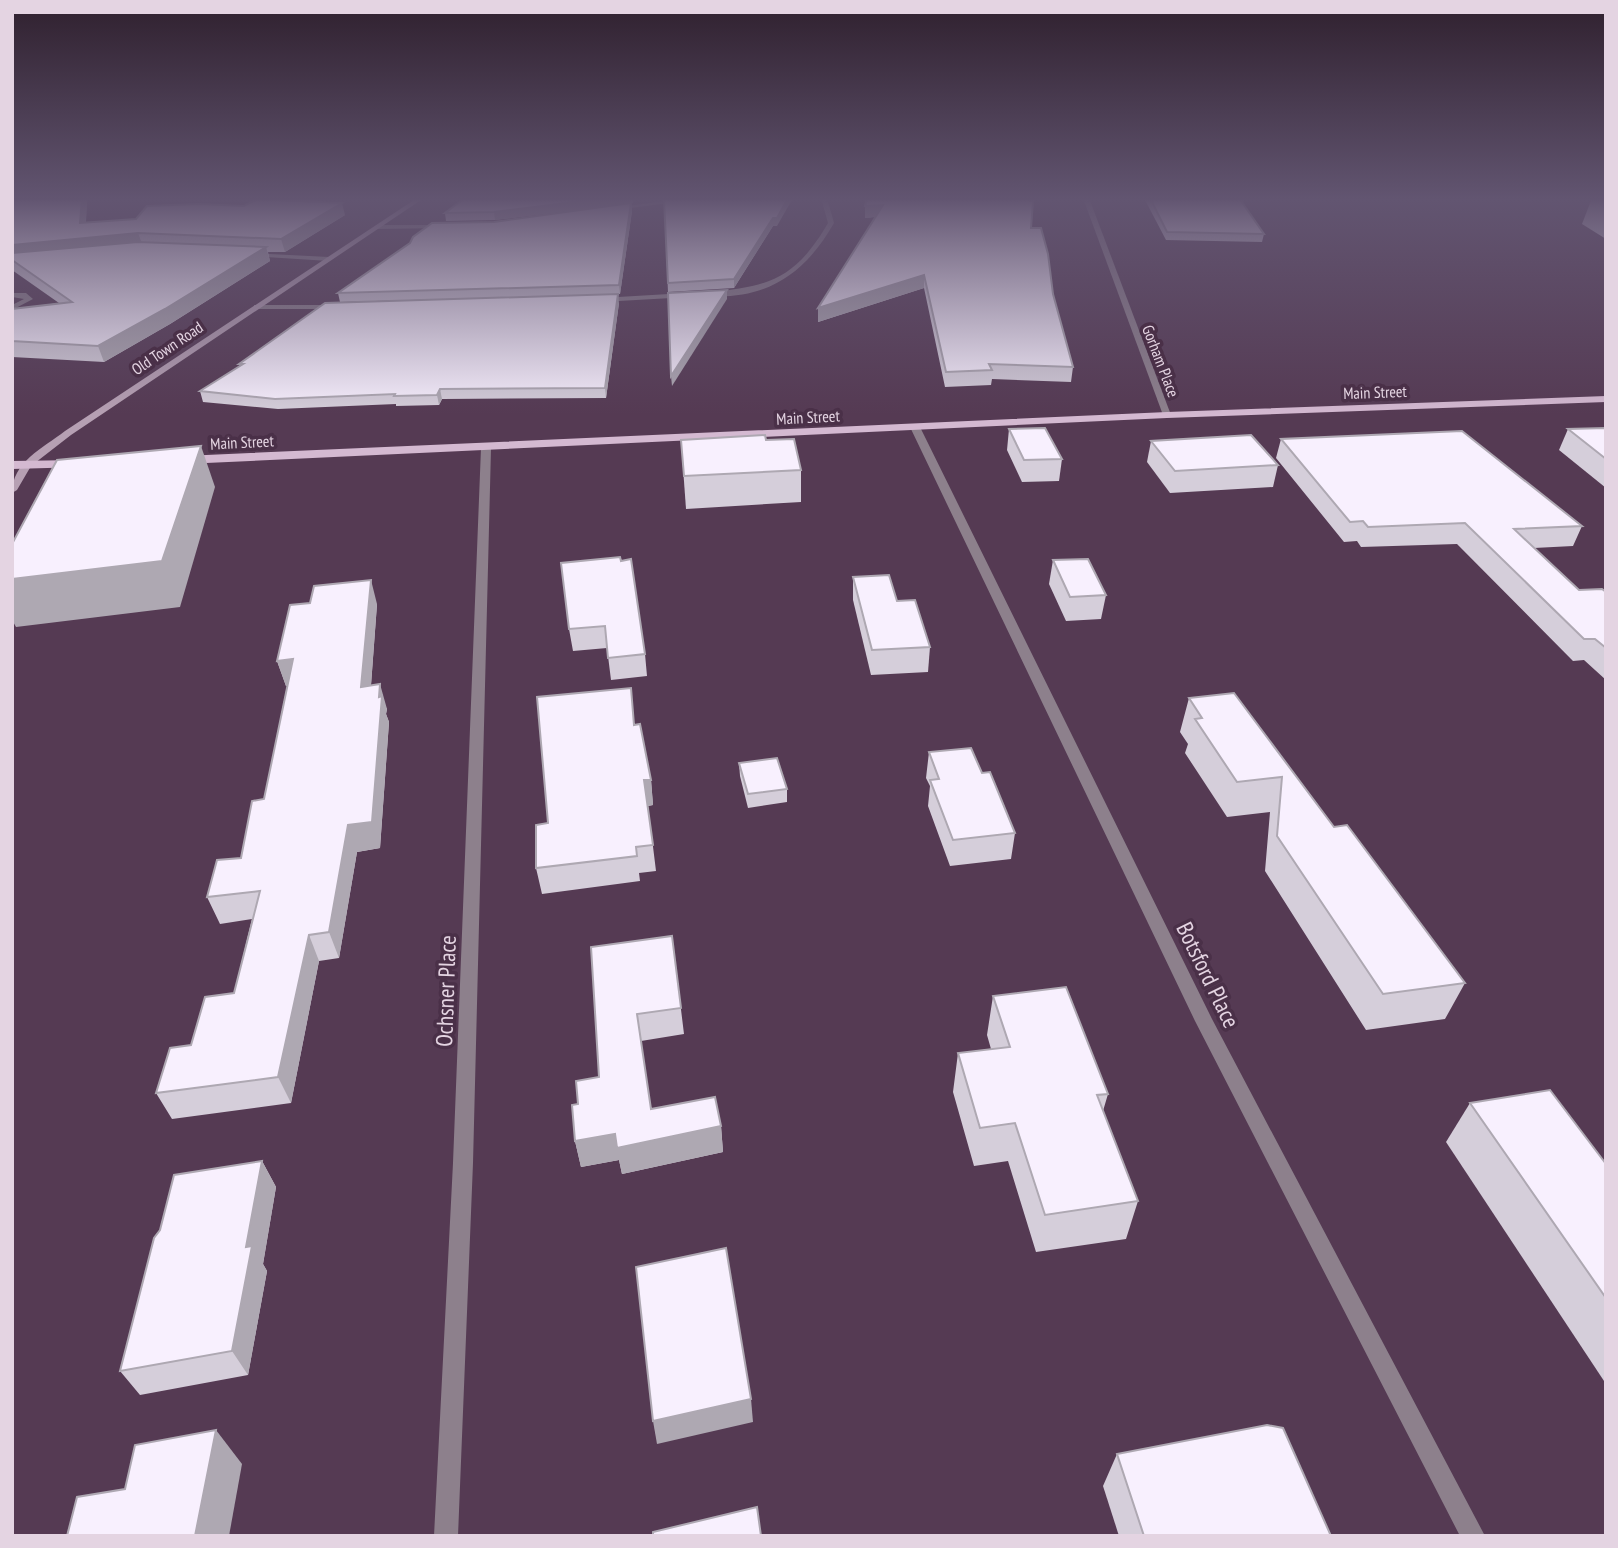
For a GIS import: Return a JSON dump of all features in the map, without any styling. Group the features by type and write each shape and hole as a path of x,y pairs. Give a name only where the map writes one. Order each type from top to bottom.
{"main road":[{"name":"Old Town Road","path":"12,490 27,464 68,433 311,270"},
{"name":"Main Street","path":"167,461 1167,415 1606,399"},
{"path":"12,466 89,464"}],"street":[{"path":"593,301 745,291 780,281 796,270"},
{"name":"Gorham Place","path":"1113,270 1167,415"},
{"path":"12,295 29,299 12,308"},
{"path":"257,307 340,307"},
{"name":"Botsford Place","path":"915,427 1204,1021 1474,1536"},
{"name":"Ochsner Place","path":"446,1536 463,1163 486,448"}],"building":[{"path":"27,270 228,270 98,346 12,341 12,309 72,302"},
{"path":"371,270 621,270 619,285 338,293"},
{"path":"667,270 740,270 734,279 668,283"},
{"path":"842,270 1050,270 1053,294 1073,367 989,364 992,370 946,372 924,275 818,308"},
{"path":"727,290 671,376 668,293"},
{"path":"618,294 605,388 440,389 437,395 275,399 200,391 243,364 239,364 325,303"},
{"path":"1045,428 1062,459 1024,460 1009,429"},
{"path":"1606,428 1606,459 1568,429"},
{"path":"1462,431 1582,526 1514,529 1579,590 1602,589 1606,592 1606,648 1595,639 1584,639 1465,523 1368,527 1363,521 1350,522 1281,439"},
{"path":"765,435 766,440 794,439 801,470 684,476 681,440"},
{"path":"1251,435 1278,465 1175,471 1151,441"},
{"path":"201,446 162,561 12,579 12,544 57,460"},
{"path":"620,557 621,561 631,559 645,654 608,658 605,626 569,629 561,563"},
{"path":"1088,559 1106,595 1070,597 1053,560"},
{"path":"889,575 897,601 915,600 930,647 872,650 853,577"},
{"path":"371,580 361,687 380,684 379,697 382,696 372,822 348,825 329,932 309,935 278,1077 156,1093 170,1048 191,1045 205,997 234,993 260,891 207,897 217,860 241,858 252,801 264,799 293,659 277,661 290,605 310,603 314,586"},
{"path":"631,688 634,725 640,724 651,780 644,780 653,845 636,847 637,856 536,868 536,825 548,823 537,697"},
{"path":"1234,693 1334,827 1347,825 1465,983 1383,994 1277,836 1282,777 1237,782 1195,719 1202,718 1189,698"},
{"path":"971,748 982,773 990,772 1015,833 953,840 930,780 939,779 929,752"},
{"path":"777,758 787,789 748,794 739,763"},
{"path":"672,936 681,1008 637,1014 651,1109 715,1097 721,1126 617,1148 615,1134 575,1141 572,1105 578,1104 576,1081 599,1077 591,947"},
{"path":"1066,987 1108,1094 1097,1095 1138,1201 1045,1215 1015,1123 980,1128 958,1053 1010,1047 993,996"},
{"path":"1550,1090 1606,1164 1606,1298 1470,1103"},
{"path":"262,1161 246,1247 252,1246 232,1351 120,1371 154,1238 160,1230 174,1175"},
{"path":"726,1248 751,1399 653,1421 636,1267"},
{"path":"1267,1425 1283,1428 1331,1536 1144,1536 1117,1454"},
{"path":"216,1430 195,1536 67,1536 77,1497 125,1489 135,1445"},
{"path":"757,1507 761,1536 653,1536 653,1532"}]}
